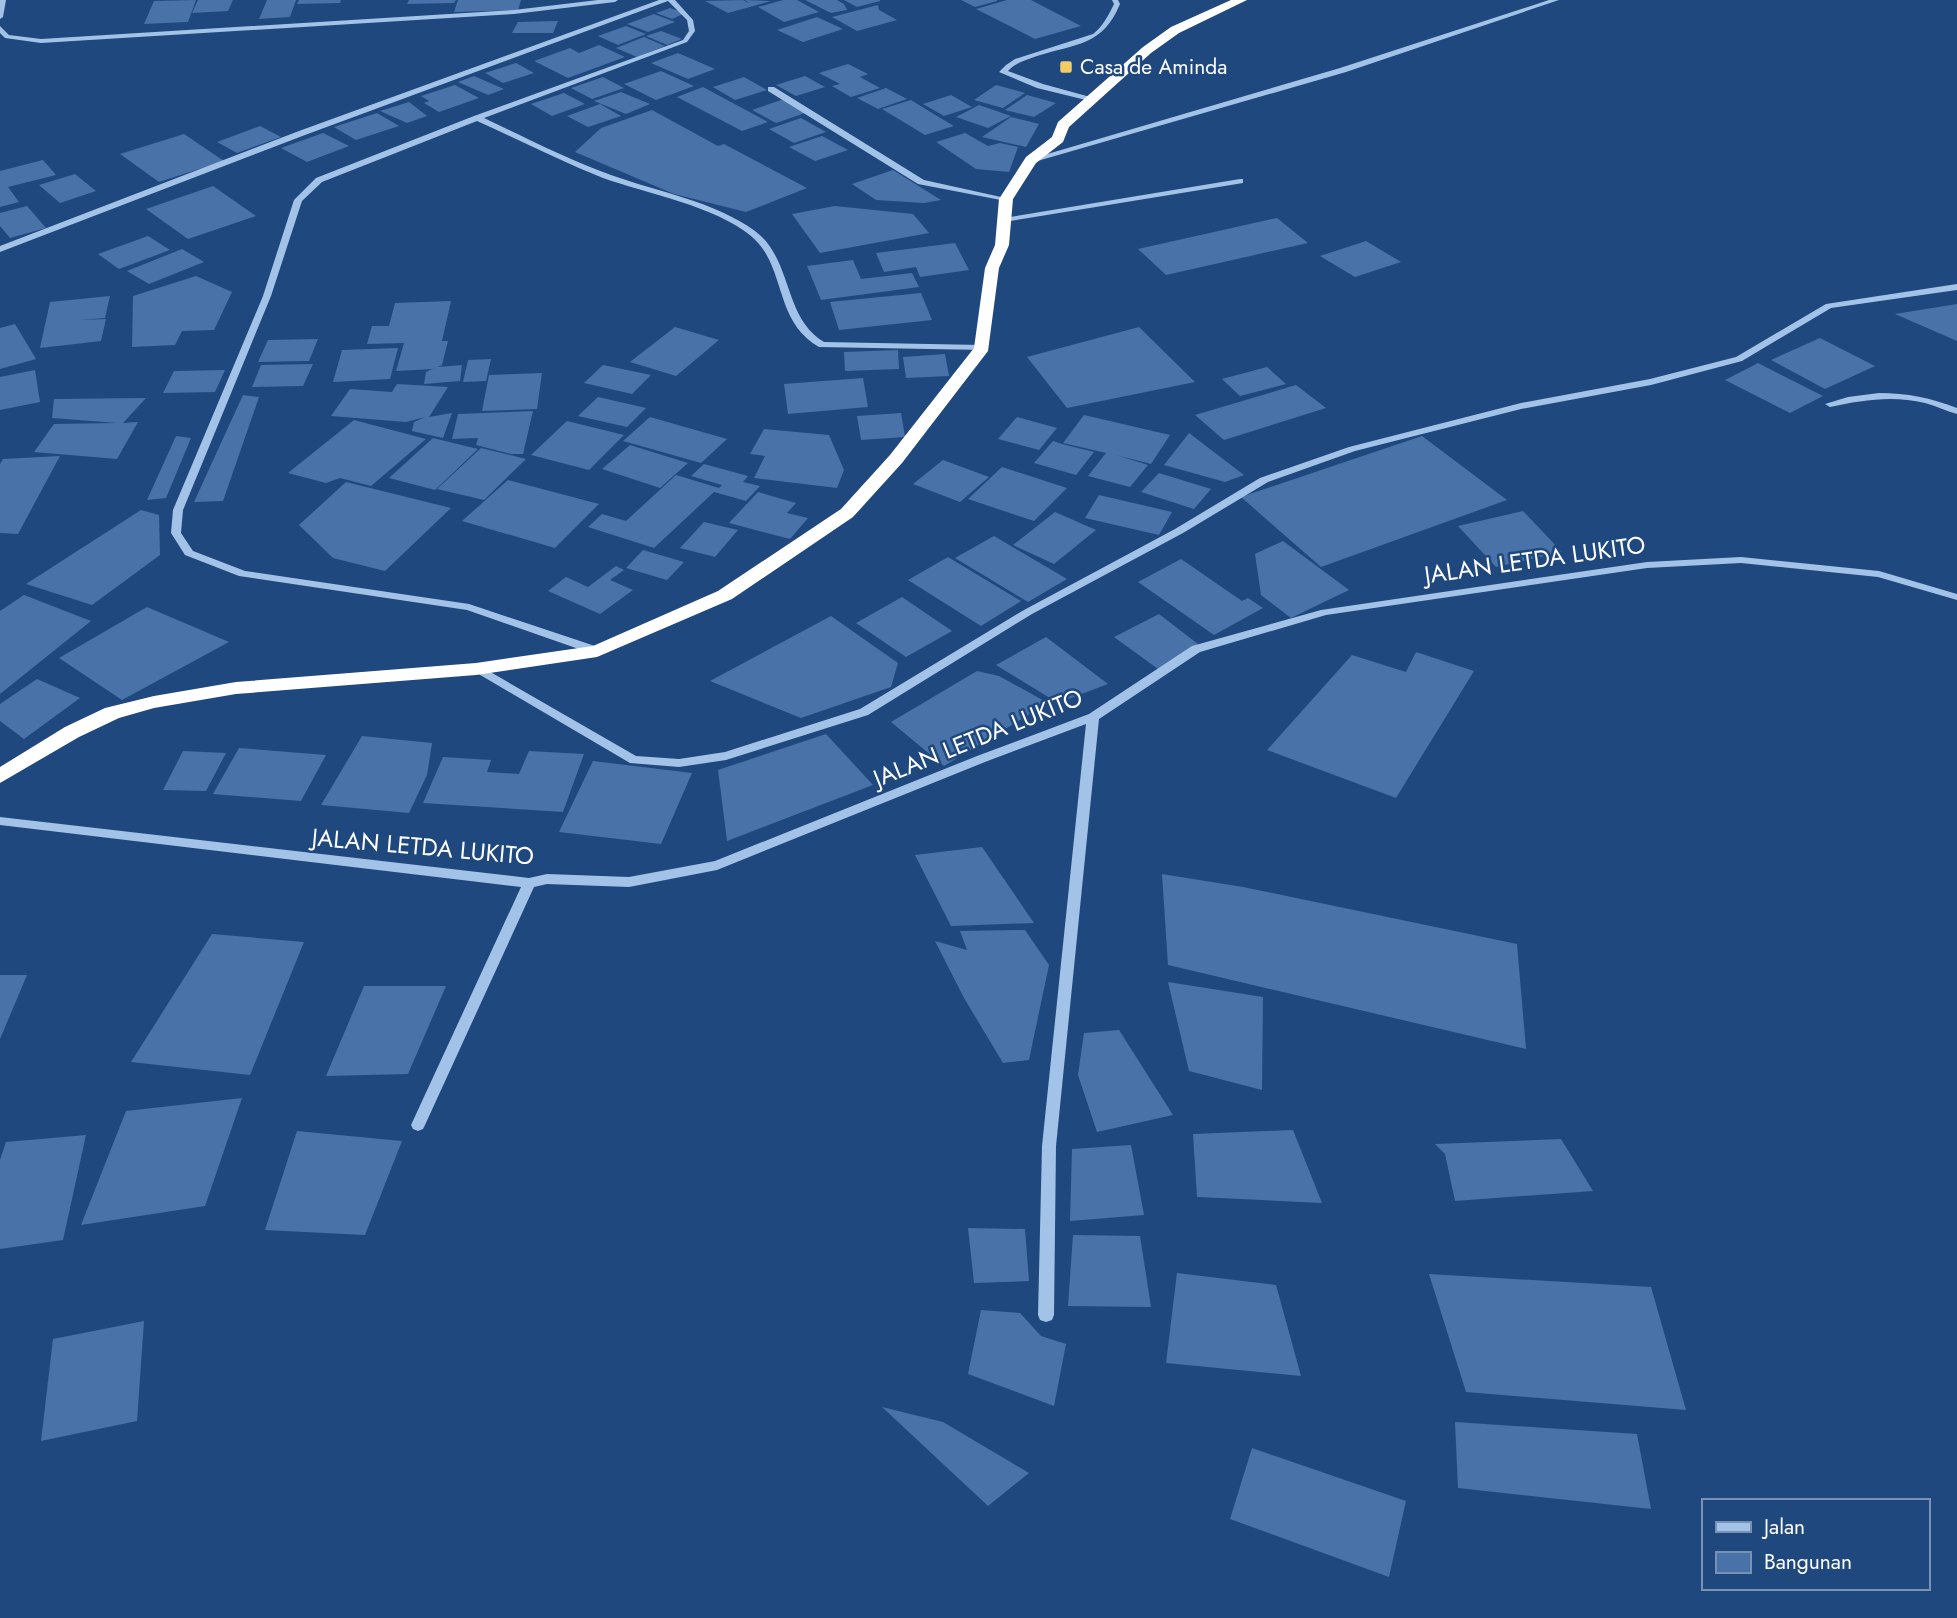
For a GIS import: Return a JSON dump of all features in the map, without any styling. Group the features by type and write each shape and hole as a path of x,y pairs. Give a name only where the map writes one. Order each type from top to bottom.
{"highway":[{"path":"0,776 72,732 112,713 154,702 236,688 477,669 597,651 725,595 847,513 913,438 982,348 992,268 1002,245 1006,199 1031,160 1058,139 1063,125 1147,50 1175,30 1241,0"}],"street":[{"path":"0,17 3,0"},
{"path":"0,28 7,37 41,41 451,17 615,0"},
{"path":"0,249 302,133 666,0"},
{"path":"597,651 468,607 243,574 189,553 176,533 178,510 267,296 299,200 319,180 685,41 692,30 690,20 671,0"},
{"path":"1091,100 1040,86 1003,72 1011,63 1096,35 1109,22 1117,4 1115,0"},
{"path":"1031,160 1343,70 1556,0"},
{"path":"771,89 922,182 1006,199"},
{"path":"477,118 606,176 735,222 757,236 770,253 801,330 812,341 822,345 982,348"},
{"path":"1004,220 1240,181"},
{"path":"477,669 634,760 679,763 726,756 864,712 1028,612 1179,531 1264,480 1352,449 1521,406 1651,382 1738,359 1829,306 1957,287"},
{"path":"1830,404 1885,394 1909,395 1957,411"},
{"name":"JALAN LETDA LUKITO","path":"0,821 529,883 547,879 629,882 717,866 981,759 1093,717 1196,649 1325,612 1647,565 1741,560 1878,574 1957,597"},
{"path":"1046,1315 1049,1146 1093,717"},
{"path":"418,1125 529,883"}],"building":[{"path":"196,0 188,22 144,24 154,1"},
{"path":"198,0 233,0 228,11 192,13"},
{"path":"267,0 296,0 290,17 259,19"},
{"path":"299,0 341,0 340,3 297,4"},
{"path":"409,0 456,0 454,3 407,4"},
{"path":"458,0 521,0 518,10 454,12"},
{"path":"743,0 750,4 745,0 771,1 728,13 705,1"},
{"path":"783,0 797,0 819,12 784,22 758,7"},
{"path":"805,0 837,0 844,4 847,10 831,13"},
{"path":"844,0 880,0 880,1 857,7"},
{"path":"961,0 997,0 997,1 975,7"},
{"path":"1007,0 1031,0 1081,26 1035,39 976,9"},
{"path":"878,5 879,10 897,20 857,31 832,17"},
{"path":"670,8 683,14 672,19 656,13"},
{"path":"654,14 675,22 648,32 627,24"},
{"path":"817,17 843,29 803,42 777,30"},
{"path":"558,21 553,33 512,33 518,22"},
{"path":"626,26 646,34 618,45 598,36"},
{"path":"661,31 682,39 667,45 646,36"},
{"path":"644,37 665,46 637,57 616,48"},
{"path":"599,45 625,57 568,78 534,61 570,48 579,53"},
{"path":"678,53 715,69 688,79 651,63"},
{"path":"516,63 534,73 503,83 485,73"},
{"path":"848,64 868,74 860,77 880,88 851,97 832,86 840,84 819,73"},
{"path":"661,71 694,86 656,100 624,84"},
{"path":"474,76 504,89 488,95 458,82"},
{"path":"805,76 825,87 796,96 776,85"},
{"path":"603,77 624,88 592,99 571,88"},
{"path":"744,77 767,90 735,100 713,87"},
{"path":"455,85 479,98 439,112 424,103 429,101 421,96"},
{"path":"996,85 1025,93 1003,108 974,100"},
{"path":"703,87 768,122 742,131 677,97"},
{"path":"886,88 907,99 878,109 857,98"},
{"path":"621,92 650,104 626,114 594,101"},
{"path":"564,93 585,104 552,116 531,104"},
{"path":"951,95 972,107 944,116 923,104"},
{"path":"1027,95 1056,103 1034,117 1005,110"},
{"path":"784,99 808,112 776,123 752,110"},
{"path":"911,100 954,126 925,135 882,109"},
{"path":"409,102 427,116 407,123 380,111"},
{"path":"600,104 621,116 588,127 567,116"},
{"path":"979,105 1011,116 988,128 956,117"},
{"path":"652,110 718,146 724,144 807,188 746,212 674,194 575,152 601,128"},
{"path":"377,113 399,126 356,140 334,127"},
{"path":"1011,117 1039,124 1026,147 982,137"},
{"path":"801,118 826,132 794,143 769,129"},
{"path":"260,126 281,137 237,153 217,142"},
{"path":"323,133 349,146 307,162 281,148"},
{"path":"965,133 988,146 1000,143 1018,147 1009,172 976,169 936,142"},
{"path":"184,134 224,161 159,182 120,154"},
{"path":"822,136 848,150 815,161 789,147"},
{"path":"43,160 56,175 8,187 19,202 0,207 0,171"},
{"path":"893,170 941,200 924,203 876,200 852,184"},
{"path":"75,174 96,191 60,203 39,185"},
{"path":"213,186 256,216 188,239 146,209"},
{"path":"27,206 46,228 10,238 0,226 0,213"},
{"path":"835,206 913,214 929,233 820,253 792,214"},
{"path":"1277,218 1308,243 1166,275 1138,249"},
{"path":"148,236 170,250 119,269 98,254"},
{"path":"1366,241 1401,262 1355,277 1320,256"},
{"path":"955,243 969,270 920,277 916,267 884,272 876,253"},
{"path":"182,249 204,262 149,284 127,271"},
{"path":"853,260 861,279 912,273 919,287 821,300 807,266"},
{"path":"196,276 232,292 214,330 182,331 175,345 132,347 133,296"},
{"path":"921,293 932,320 839,330 830,302"},
{"path":"110,296 105,318 80,320 106,319 101,341 40,348 50,302"},
{"path":"451,301 442,341 448,341 442,365 433,369 396,371 404,343 367,344 372,326 389,326 395,303"},
{"path":"1957,304 1957,341 1895,314"},
{"path":"15,324 36,359 0,369 0,328"},
{"path":"675,327 719,340 676,376 630,362"},
{"path":"1139,327 1195,382 1067,408 1027,357"},
{"path":"1820,338 1875,366 1825,389 1771,360"},
{"path":"318,339 309,361 258,362 268,340"},
{"path":"398,348 390,379 333,382 342,350"},
{"path":"898,350 899,369 845,371 844,352"},
{"path":"945,354 949,376 906,378 903,357"},
{"path":"491,359 486,381 463,382 468,360"},
{"path":"1758,363 1823,396 1790,413 1725,380"},
{"path":"313,364 303,386 252,387 261,365"},
{"path":"462,365 460,381 424,384 426,372 437,367"},
{"path":"603,365 651,375 632,394 584,383"},
{"path":"1267,367 1286,384 1240,396 1222,379"},
{"path":"35,370 40,402 0,410 0,377"},
{"path":"225,370 215,392 163,393 174,371"},
{"path":"542,373 537,409 482,411 489,375"},
{"path":"863,378 868,407 788,414 784,384"},
{"path":"397,384 448,387 429,417 452,413 443,438 412,431 414,422 425,417 406,422 331,416 350,389 392,392"},
{"path":"1296,385 1326,408 1224,440 1195,415"},
{"path":"243,395 259,397 223,501 194,502"},
{"path":"598,397 646,408 627,427 578,416"},
{"path":"146,398 123,423 138,422 117,459 34,452 54,424 117,423 52,418 54,399"},
{"path":"533,411 523,454 511,454 476,445 478,438 452,439 458,414"},
{"path":"901,413 905,437 861,440 857,416"},
{"path":"1084,415 1170,435 1151,464 1116,455 1148,465 1130,487 1088,476 1106,453 1063,443"},
{"path":"650,417 727,439 701,463 623,441"},
{"path":"1017,417 1057,428 1039,450 998,439"},
{"path":"354,420 426,439 371,486 340,478 326,483 288,473"},
{"path":"567,421 624,435 589,470 531,455"},
{"path":"764,429 829,435 844,470 837,488 754,478 765,456 750,454"},
{"path":"1189,433 1244,475 1225,482 1164,465"},
{"path":"176,436 191,438 166,498 147,500"},
{"path":"1422,436 1507,500 1321,567 1241,497"},
{"path":"433,438 478,449 435,490 389,478"},
{"path":"1053,441 1094,452 1076,475 1034,463"},
{"path":"630,445 688,463 660,488 602,469"},
{"path":"481,448 526,459 484,500 437,489"},
{"path":"60,456 18,534 0,533 0,464 3,459"},
{"path":"943,460 989,477 960,502 913,484"},
{"path":"704,464 748,476 743,482 760,486 746,501 714,492 654,548 588,527 602,514 626,521 676,475 719,488 722,485 691,476"},
{"path":"1002,467 1067,488 1034,521 968,499"},
{"path":"1159,473 1211,489 1194,509 1141,492"},
{"path":"508,480 599,504 555,548 462,521"},
{"path":"346,482 451,508 385,571 333,558 299,525"},
{"path":"758,492 796,503 787,513 808,518 790,539 729,523"},
{"path":"1099,495 1172,512 1159,535 1085,518"},
{"path":"141,510 159,515 160,555 92,605 26,584"},
{"path":"1523,511 1562,552 1496,567 1458,526"},
{"path":"1055,512 1096,530 1054,564 1013,545"},
{"path":"704,522 738,530 715,557 680,548"},
{"path":"994,536 1067,579 1028,602 955,558"},
{"path":"1283,541 1349,590 1291,618 1261,595 1255,554"},
{"path":"643,550 684,562 667,580 626,568"},
{"path":"948,557 1021,601 981,626 908,580"},
{"path":"1181,559 1242,601 1248,598 1263,608 1214,635 1138,582"},
{"path":"616,566 624,570 610,580 633,590 600,614 548,591 566,577 588,587"},
{"path":"24,595 91,621 0,694 0,611"},
{"path":"902,597 952,631 906,657 856,623"},
{"path":"147,607 229,642 122,700 59,658"},
{"path":"1159,614 1198,644 1158,669 1114,637"},
{"path":"831,616 898,663 891,687 801,718 710,681"},
{"path":"1046,637 1108,684 1058,703 996,665"},
{"path":"1416,652 1474,671 1396,798 1267,750 1352,655 1406,672"},
{"path":"977,671 999,676 1048,703 944,766 891,722"},
{"path":"37,679 80,698 24,739 0,721 0,704"},
{"path":"826,734 873,785 727,841 718,770"},
{"path":"362,736 432,743 427,775 409,813 321,805"},
{"path":"239,748 326,755 301,801 213,794"},
{"path":"183,751 226,753 206,791 163,790"},
{"path":"529,751 584,754 563,812 423,803 443,757 491,760 487,772 519,774"},
{"path":"593,761 692,773 661,844 559,832"},
{"path":"982,847 1034,923 951,926 915,855"},
{"path":"1162,874 1243,887 1517,944 1526,1049 1168,965"},
{"path":"1025,930 1049,965 1029,1060 1003,1063 964,998 935,941 967,950 960,931"},
{"path":"212,934 304,942 250,1075 131,1062"},
{"path":"0,975 27,975 0,1039"},
{"path":"1168,982 1263,997 1262,1090 1189,1071"},
{"path":"364,986 446,986 408,1074 326,1076"},
{"path":"1119,1030 1173,1115 1097,1132 1078,1075 1084,1033"},
{"path":"242,1098 205,1206 81,1225 126,1111"},
{"path":"1293,1130 1322,1203 1197,1197 1193,1134"},
{"path":"297,1131 402,1141 365,1235 265,1230"},
{"path":"86,1135 63,1240 0,1249 0,1160 6,1142"},
{"path":"1561,1139 1593,1191 1455,1201 1445,1154 1435,1144"},
{"path":"1131,1145 1144,1215 1070,1221 1072,1149"},
{"path":"968,1228 1025,1229 1029,1281 974,1283"},
{"path":"1073,1235 1140,1236 1151,1307 1068,1306"},
{"path":"1177,1273 1276,1285 1301,1376 1166,1363"},
{"path":"1429,1274 1651,1287 1686,1410 1466,1392"},
{"path":"981,1310 1020,1313 1041,1336 1066,1344 1054,1406 968,1374"},
{"path":"144,1321 137,1421 41,1441 53,1339"},
{"path":"882,1407 943,1422 1029,1473 988,1506"},
{"path":"1455,1422 1637,1434 1651,1509 1458,1488"},
{"path":"1252,1448 1406,1501 1389,1577 1230,1519"}],"place":[{"name":"Casa de Aminda","path":"1066,67"}]}
